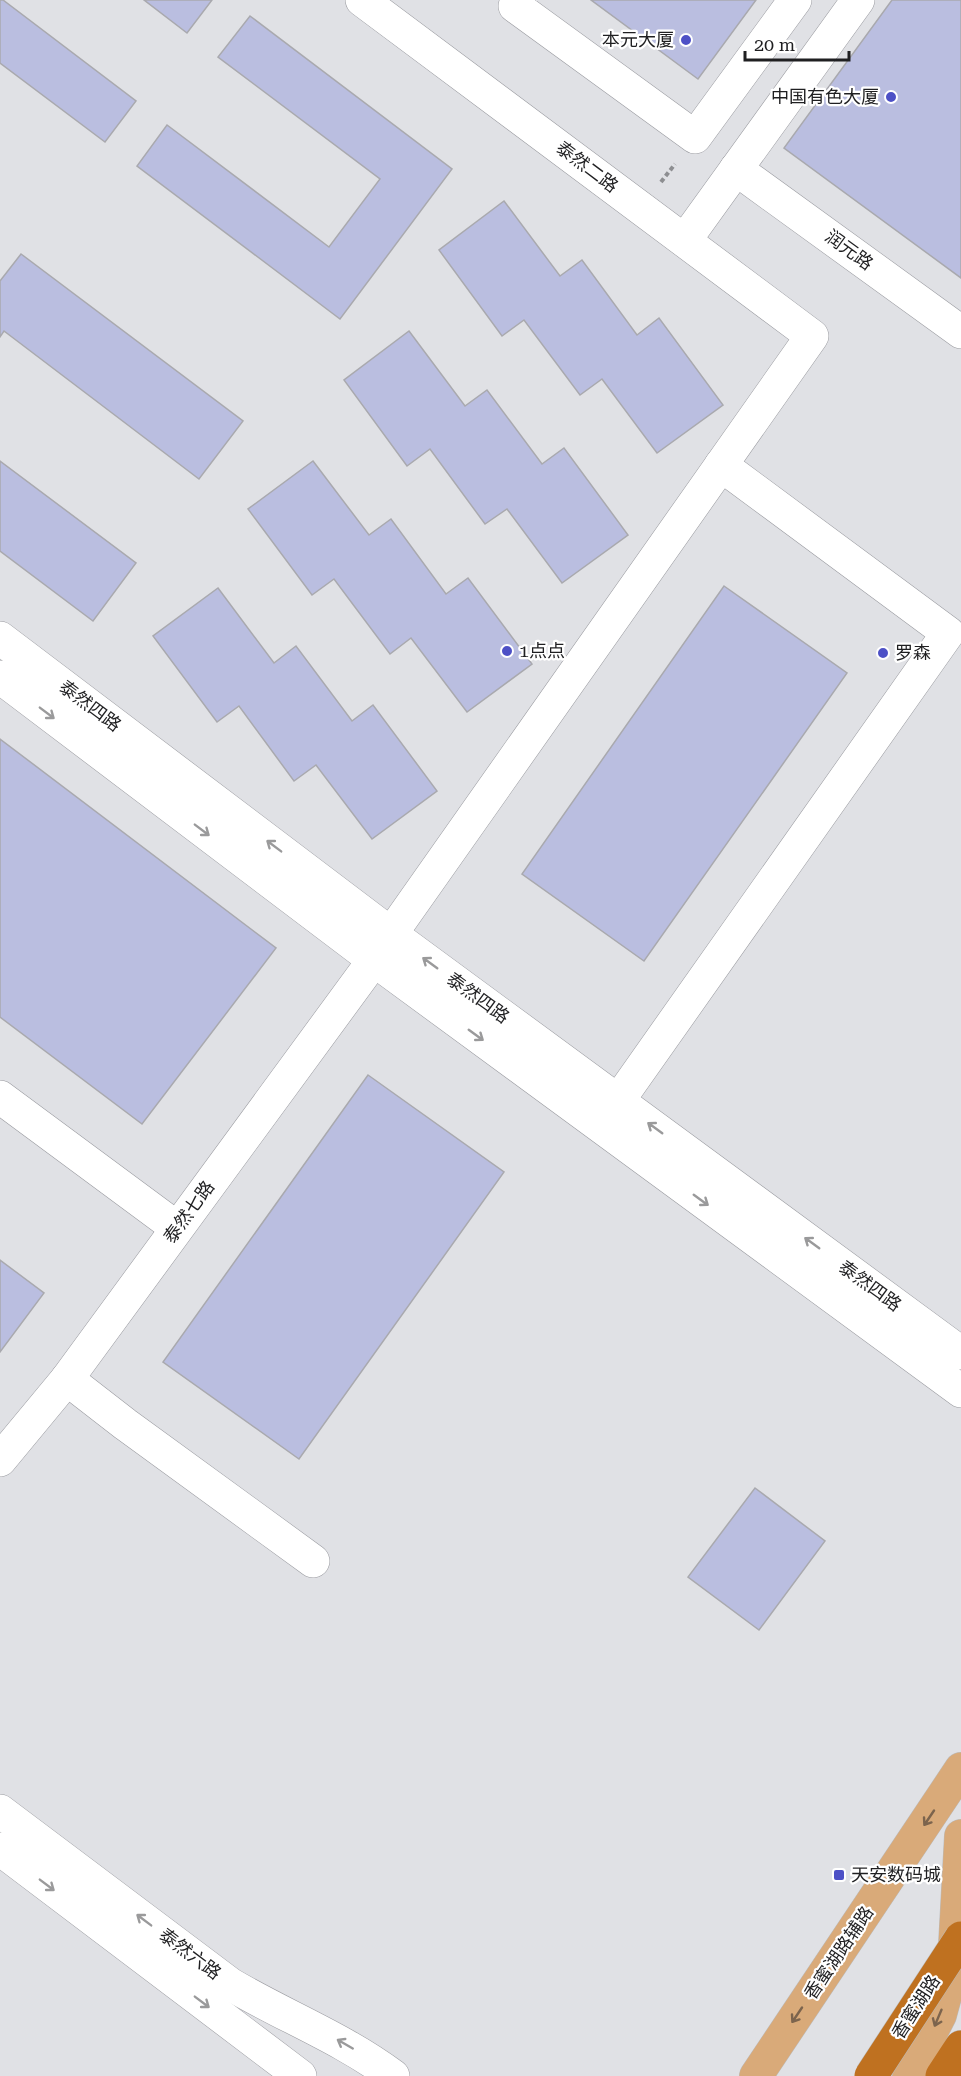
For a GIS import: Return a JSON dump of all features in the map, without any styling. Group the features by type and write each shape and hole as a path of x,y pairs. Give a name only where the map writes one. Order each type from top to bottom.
{"highway":[{"name":"香蜜湖路","path":"871,2076 961,1938"},
{"path":"942,2076 961,2047"}],"main road":[{"name":"香蜜湖路辅路","path":"756,2076 961,1769"},
{"path":"909,2076 940,2015 954,1963 961,1836"}],"street":[{"name":"泰然二路","path":"362,0 812,336"},
{"path":"519,0 515,6 695,138 795,0"},
{"path":"685,240 858,0"},
{"name":"润元路","path":"736,168 961,332"},
{"name":"泰然七路","path":"0,1460 67,1379 382,947 812,336"},
{"path":"618,1101 948,633 721,465"},
{"name":"泰然四路","path":"0,638 382,947 961,1391"},
{"name":"泰然四路","path":"0,678 382,947 618,1101 961,1353"},
{"path":"0,1097 177,1228"},
{"path":"67,1379 134,1431 313,1561"},
{"name":"泰然六路","path":"0,1811 230,1984 348,2045 393,2076"},
{"name":"泰然六路","path":"0,1849 300,2076"}],"path":[{"path":"642,208 695,138"}],"building":[{"path":"0,0 136,101 105,142 0,63"},
{"path":"144,0 212,0 187,33"},
{"name":"本元大厦","path":"591,0 756,0 698,79"},
{"name":"中国有色大厦","path":"892,0 961,0 961,278 784,148"},
{"path":"250,16 452,169 340,319 137,166 167,125 329,247 380,179 218,57"},
{"path":"504,201 560,276 582,260 637,335 659,318 723,405 657,453 602,379 580,395 524,320 502,336 439,250"},
{"path":"21,254 243,421 199,479 4,331 0,337 0,281"},
{"path":"409,331 465,406 487,390 542,464 564,448 628,535 562,583 507,509 485,524 430,449 407,466 344,380"},
{"path":"0,461 136,563 93,621 0,551"},
{"path":"313,461 369,535 391,519 446,594 468,578 532,664 467,712 411,638 390,654 334,579 312,595 248,509"},
{"path":"724,586 847,673 644,961 522,874"},
{"path":"218,588 274,663 296,646 352,721 373,705 437,791 372,839 316,765 294,781 239,706 217,722 153,636"},
{"path":"0,739 276,948 142,1124 0,1017"},
{"path":"368,1075 504,1172 299,1459 163,1362"},
{"path":"0,1260 44,1293 0,1352"},
{"path":"755,1488 825,1541 759,1630 688,1577"}],"place":[{"name":"本元大厦","path":"686,40"},
{"name":"中国有色大厦","path":"891,97"},
{"name":"1点点","path":"507,651"},
{"name":"罗森","path":"883,653"},
{"name":"天安数码城","path":"839,1875"}]}
